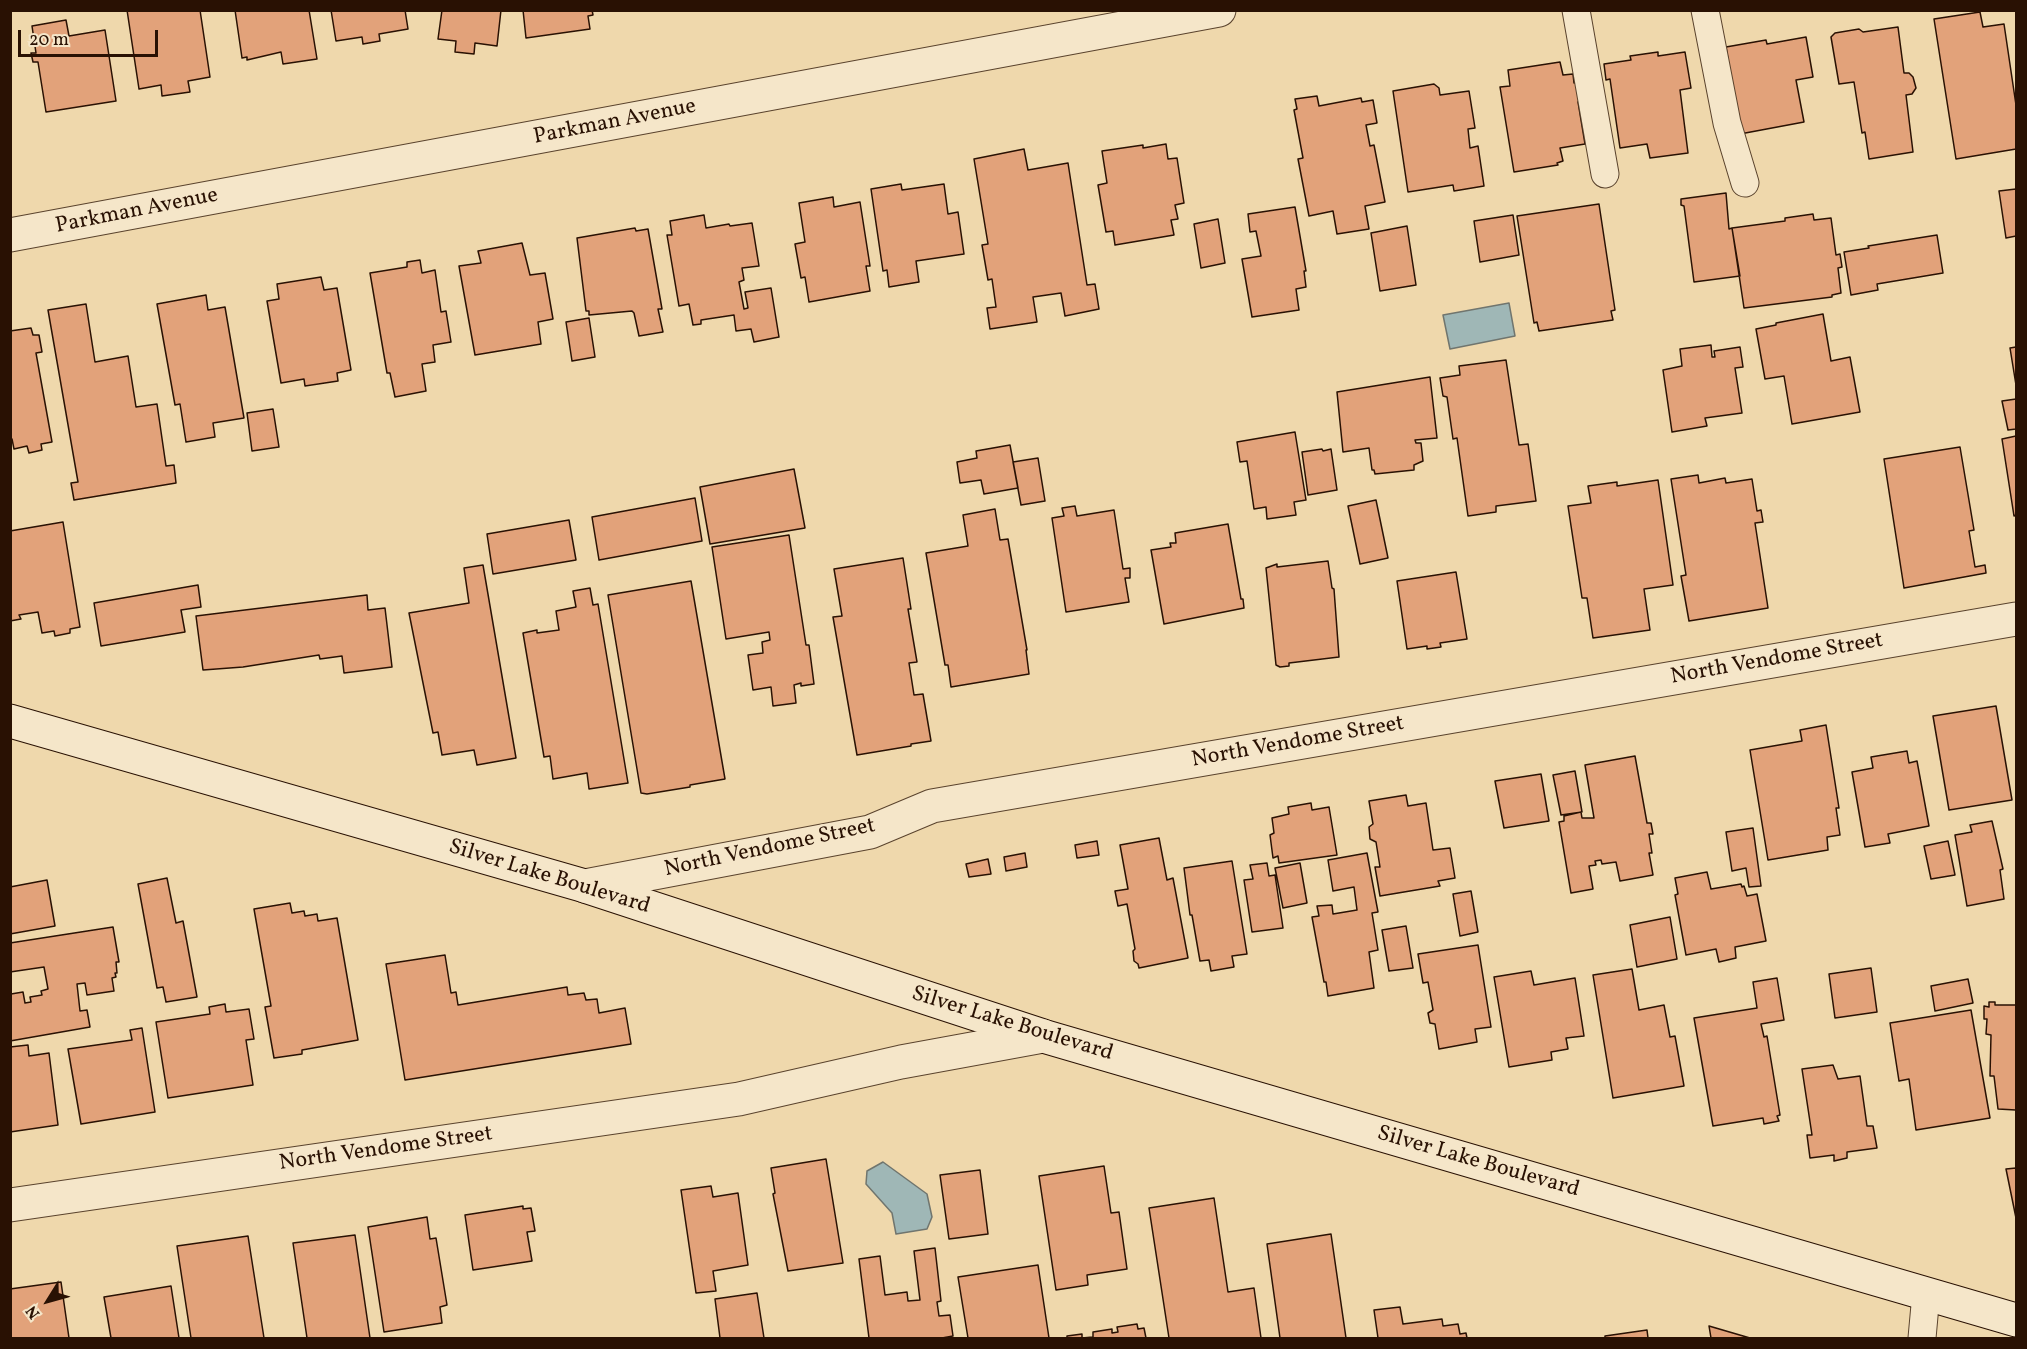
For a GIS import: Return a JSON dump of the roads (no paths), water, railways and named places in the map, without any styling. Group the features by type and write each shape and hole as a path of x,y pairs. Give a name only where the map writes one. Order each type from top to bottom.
{"street":[{"name":"Parkman Avenue","path":"10,236 1219,10"},
{"name":"North Vendome Street","path":"585,886 870,832 932,806 2016,619"},
{"name":"Silver Lake Boulevard","path":"10,721 585,886 1043,1036 2016,1320"},
{"name":"North Vendome Street","path":"10,1205 740,1099 902,1062 1043,1036"}],"lane":[{"path":"1576,10 1605,174"},
{"path":"1705,10 1727,123 1745,183"},
{"path":"1922,1338 1926,1294"}],"water":[{"path":"1509,303 1515,336 1450,349 1443,315"},
{"path":"883,1162 927,1194 932,1217 927,1229 896,1234 892,1213 866,1184 867,1171"}]}
